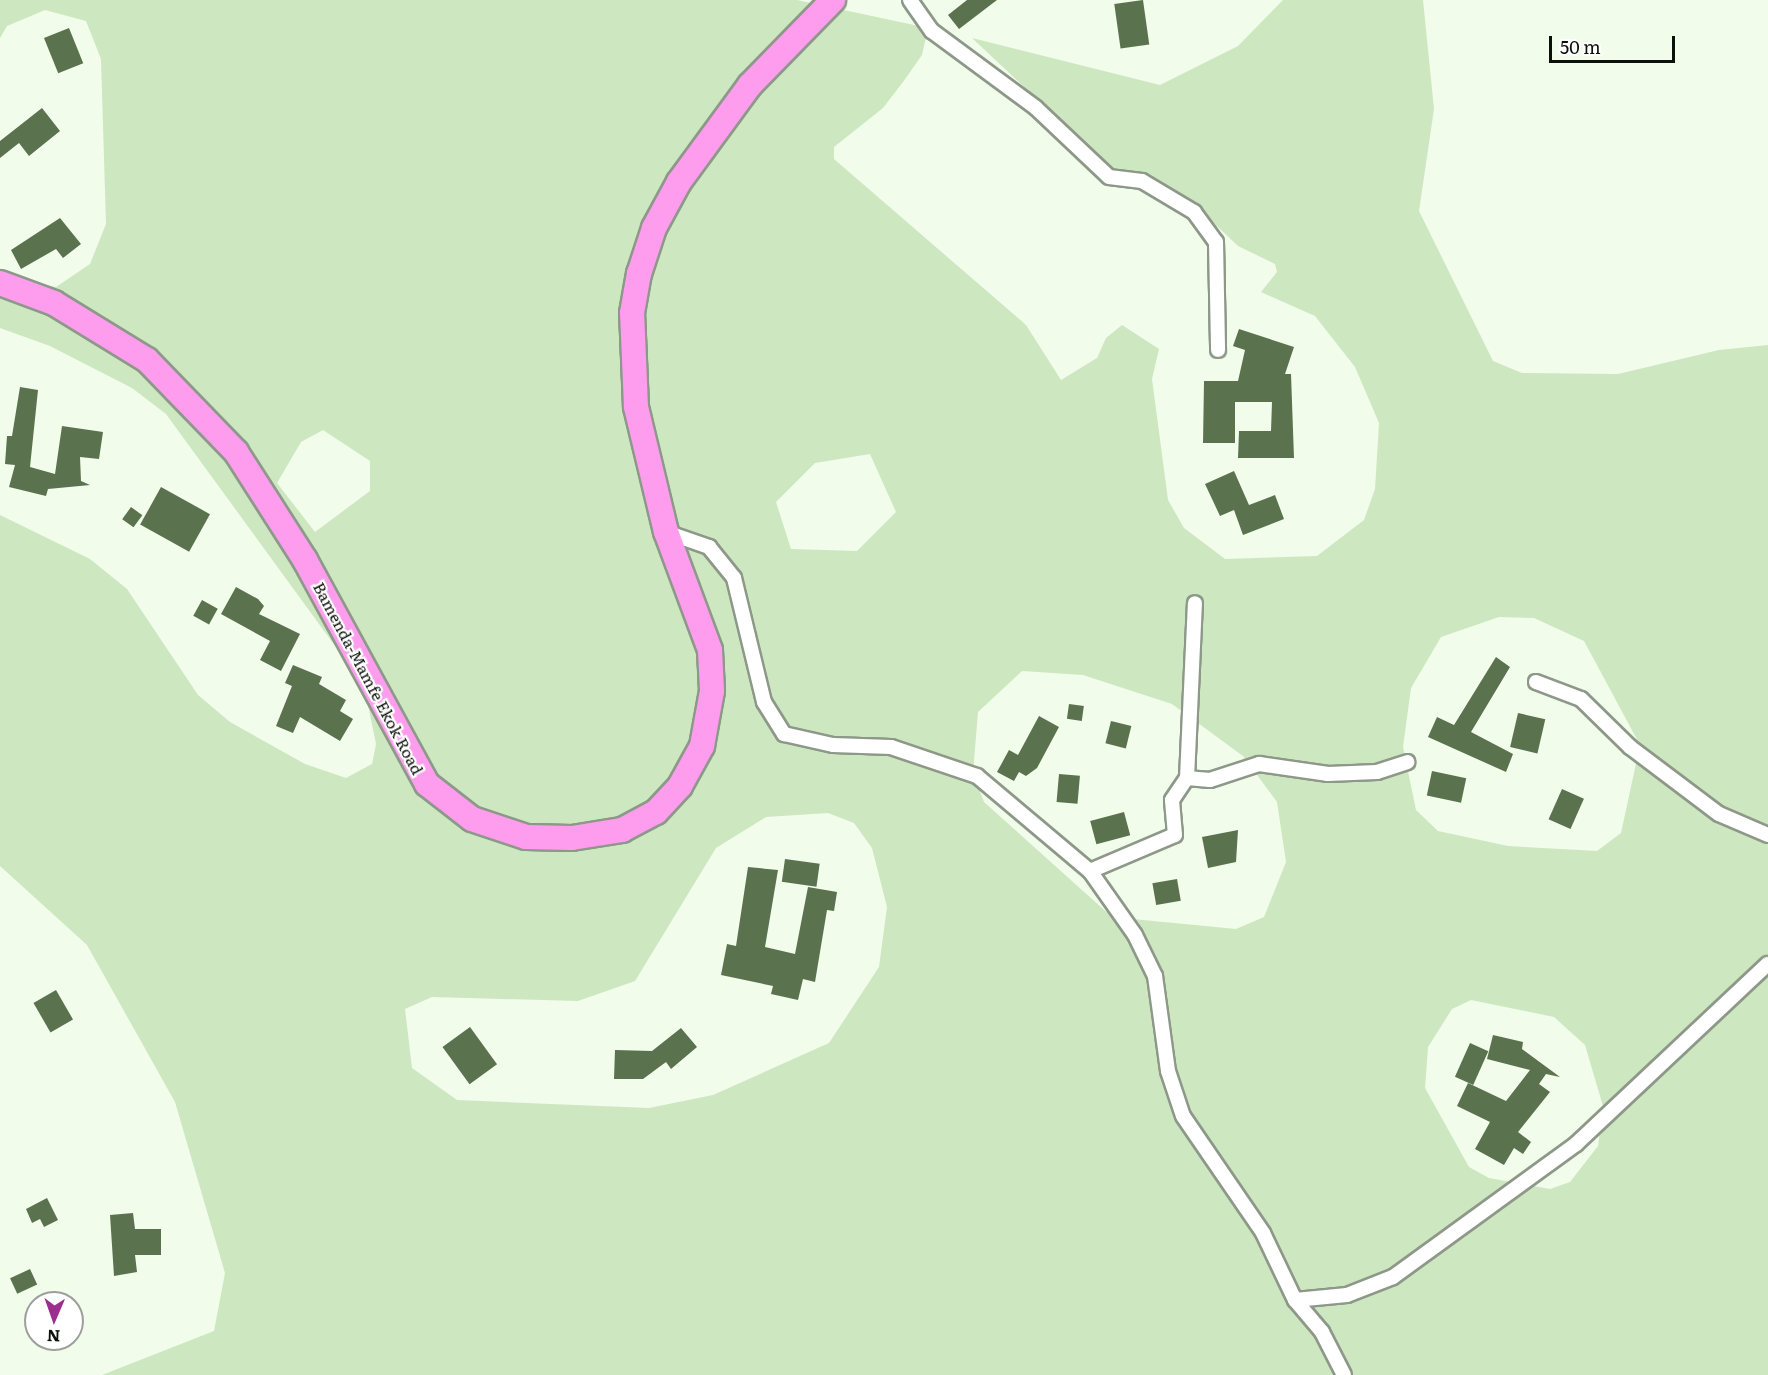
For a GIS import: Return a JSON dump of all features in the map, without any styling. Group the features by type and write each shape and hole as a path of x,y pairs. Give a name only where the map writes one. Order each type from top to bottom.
{"highway":[{"name":"Bamenda-Mamfe Ekok Road","path":"0,283 54,303 123,343 147,360 228,443 305,560 412,761 427,784 472,819 526,837 572,838 622,830 656,812 680,786 702,746 712,691 710,650 666,532 636,407 632,363 632,313 654,228 680,182 750,85 833,0"}],"street":[{"path":"910,0 932,31 1036,108 1109,177 1142,181 1194,212 1216,242 1218,350"},
{"path":"666,532 709,547 734,578 764,702 784,734 833,745 891,747 977,776 1090,871 1135,935 1155,976 1168,1071 1183,1116 1263,1233 1295,1300 1322,1332 1344,1375"},
{"path":"1090,871 1175,835 1172,800 1187,778 1195,603"},
{"path":"1536,682 1581,699 1630,747 1719,814 1768,835"},
{"path":"1187,778 1210,780 1259,764 1328,774 1377,772 1407,762"},
{"path":"1295,1300 1347,1295 1393,1277 1576,1144 1768,963"}],"green space":[{"path":"0,0 797,0 928,28 922,55 903,82 883,108 834,147 834,159 1026,325 1061,380 1097,358 1106,338 1122,325 1159,349 1152,379 1168,500 1184,528 1225,559 1317,556 1364,520 1375,489 1379,423 1355,367 1315,316 1261,292 1277,272 1275,264 1238,246 1198,208 1116,173 972,38 1160,85 1238,46 1283,0 1423,0 1434,109 1419,211 1493,361 1522,373 1618,374 1719,350 1768,345 1768,1375 102,1375 214,1331 225,1273 175,1102 87,945 0,866 0,515 90,559 127,589 198,695 230,722 305,764 346,778 372,764 376,744 367,700 346,661 166,414 132,388 50,346 0,328 0,268 15,280 56,287 90,264 106,224 101,59 86,21 45,10 7,26 0,38","holes":["323,430 370,461 370,491 315,532 277,483 301,442","870,454 896,512 857,551 791,549 776,502 815,463","1499,617 1534,618 1584,641 1640,745 1621,833 1597,851 1508,846 1438,831 1416,810 1403,747 1411,688 1441,637","1022,671 1083,675 1172,704 1243,756 1277,802 1286,862 1264,917 1236,929 1112,917 984,802 973,773 978,712","828,813 854,823 872,848 887,907 879,967 829,1043 713,1095 649,1108 457,1100 412,1068 405,1009 432,997 578,1001 635,981 716,848 766,817","1471,1000 1554,1017 1585,1045 1603,1106 1598,1146 1570,1182 1550,1189 1489,1178 1469,1167 1425,1088 1428,1047 1452,1009"]}],"building":[{"path":"967,0 997,0 959,29 948,15"},
{"path":"1143,0 1149,45 1121,49 1114,4"},
{"path":"69,28 83,63 58,73 44,38"},
{"path":"42,108 60,131 29,156 19,143 0,158 0,141"},
{"path":"60,218 81,244 63,258 56,249 21,269 11,250"},
{"path":"1239,329 1294,347 1285,374 1291,374 1294,458 1238,458 1239,431 1271,431 1272,402 1235,402 1235,443 1203,443 1204,381 1238,381 1245,350 1233,346"},
{"path":"20,387 38,390 30,467 55,474 62,426 103,432 99,459 80,457 81,481 90,485 48,489 46,496 9,487 15,465 5,464 7,436 12,436"},
{"path":"1234,471 1249,505 1275,495 1284,519 1243,535 1234,510 1220,516 1205,484"},
{"path":"161,487 210,514 189,552 140,525"},
{"path":"131,507 142,515 134,527 122,519"},
{"path":"236,587 258,599 264,606 259,614 300,634 281,671 260,660 270,641 221,614"},
{"path":"202,600 218,609 209,624 193,616"},
{"path":"1496,657 1510,667 1471,732 1513,754 1506,772 1428,737 1437,717 1454,725"},
{"path":"293,665 322,677 319,684 346,700 340,711 353,719 340,741 300,717 293,733 276,726 292,686 285,683"},
{"path":"1069,704 1084,706 1082,721 1067,719"},
{"path":"1518,713 1545,719 1537,753 1510,747"},
{"path":"1039,716 1059,727 1037,768 1026,776 1019,772 1014,781 997,772 1009,750 1018,755"},
{"path":"1111,721 1131,726 1126,748 1105,743"},
{"path":"1432,771 1466,778 1461,803 1427,795"},
{"path":"1059,774 1080,776 1077,804 1057,802"},
{"path":"1562,789 1584,799 1571,829 1549,819"},
{"path":"1124,812 1130,835 1096,844 1090,821"},
{"path":"1238,830 1236,862 1208,868 1202,837"},
{"path":"785,859 820,864 816,887 782,882"},
{"path":"748,867 778,870 765,947 795,954 808,887 837,892 834,911 827,910 815,982 803,979 798,1000 771,994 773,986 721,975 727,944 736,946"},
{"path":"1177,879 1181,901 1156,905 1152,883"},
{"path":"56,990 73,1019 50,1032 33,1003"},
{"path":"470,1027 497,1064 470,1084 442,1047"},
{"path":"681,1028 697,1047 671,1069 666,1062 643,1079 614,1079 615,1050 652,1051"},
{"path":"1493,1035 1523,1042 1522,1049 1560,1077 1546,1074 1539,1084 1550,1092 1518,1132 1531,1142 1523,1154 1514,1148 1504,1165 1475,1149 1490,1122 1457,1106 1468,1083 1506,1101 1530,1070 1487,1059"},
{"path":"1470,1043 1488,1051 1473,1085 1455,1077"},
{"path":"47,1198 58,1220 44,1227 40,1219 32,1223 26,1209"},
{"path":"133,1213 135,1229 161,1229 161,1255 135,1255 137,1272 114,1276 110,1215"},
{"path":"30,1269 37,1284 17,1294 10,1278"}]}
